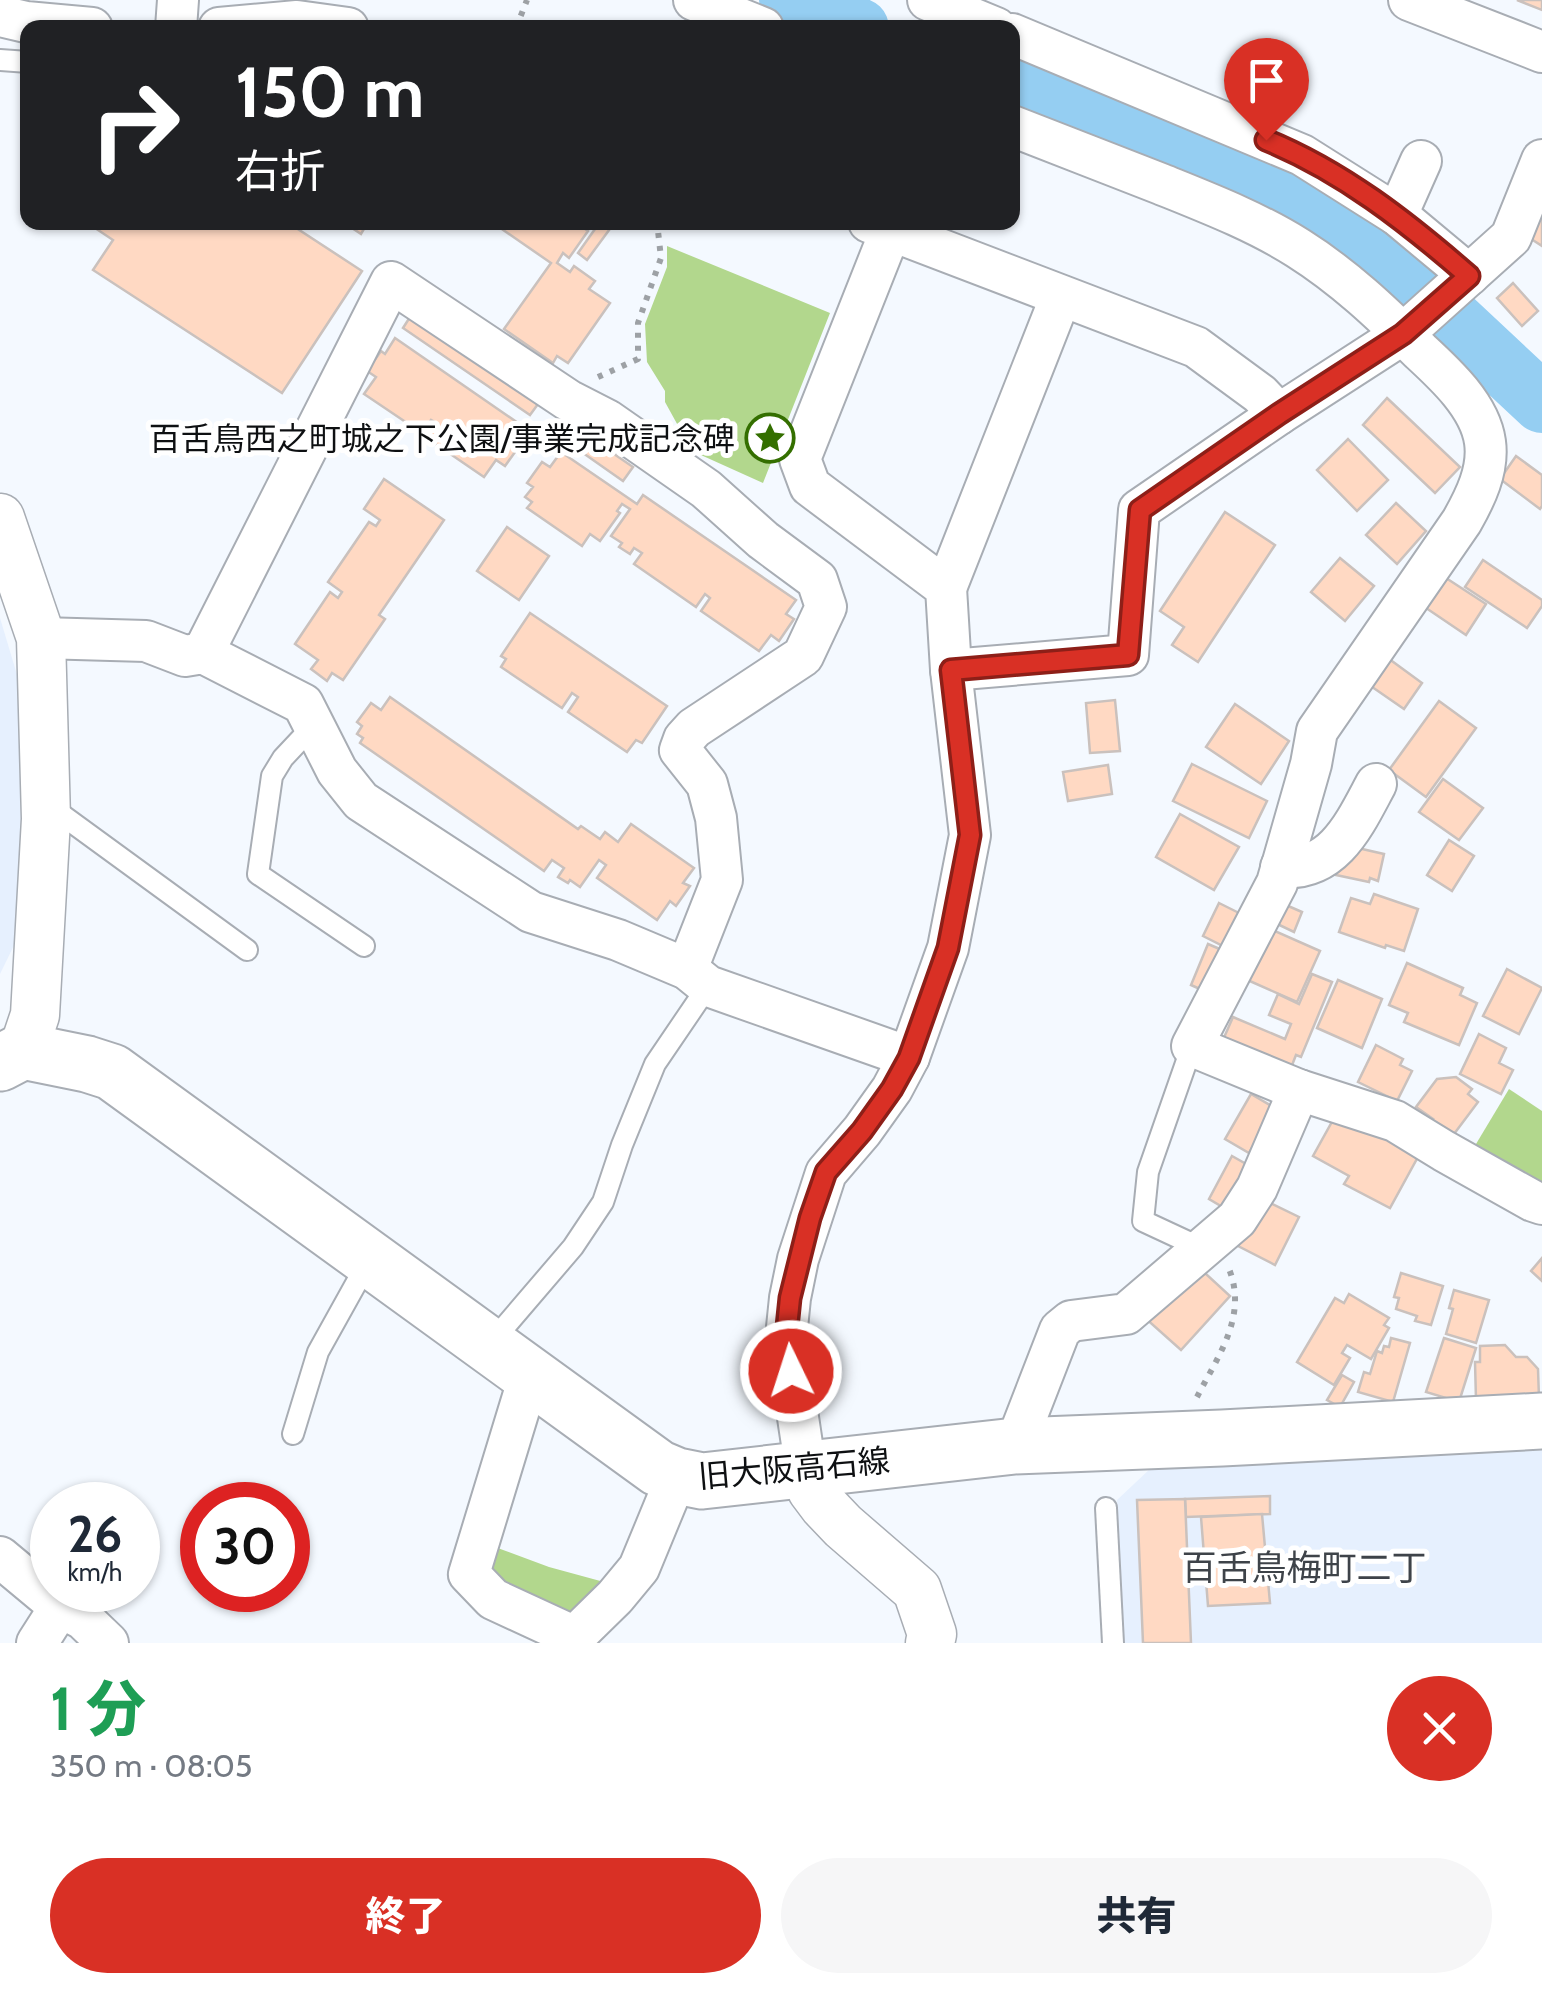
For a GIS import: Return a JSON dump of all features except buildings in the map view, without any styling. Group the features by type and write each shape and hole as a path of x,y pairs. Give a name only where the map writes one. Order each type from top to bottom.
{"main road":[{"name":"旧大阪高石線","path":"12,1057 87,1064 112,1072 658,1468 702,1482 1015,1446 1542,1420"}],"street":[{"path":"694,0 744,20"},
{"path":"928,0 977,18"},
{"path":"1409,0 1542,52"},
{"path":"1020,37 1302,154 1398,215 1464,279"},
{"path":"1020,129 1245,218 1300,249 1409,329 1481,427 1485,462 1479,485 1462,521 1318,731 1278,883 1192,1046 1299,1090 1395,1120 1458,1160 1542,1204"},
{"path":"1398,215 1421,160"},
{"path":"951,670 1128,655 1140,510 1409,329 1511,237 1542,160"},
{"path":"882,230 800,460 810,486 946,588"},
{"path":"896,230 1196,347 1260,394 1279,414"},
{"path":"203,653 391,282 568,400 607,420 706,489 816,580 826,607 803,656 684,738 680,750 707,784 716,818 722,880 697,978"},
{"path":"930,1643 932,1634 917,1590 824,1506 812,1490 786,1337 798,1260 826,1172 862,1131 909,1058 948,948 970,835 946,588 1061,296"},
{"path":"0,518 41,638 46,802 35,1015 12,1057"},
{"path":"41,638 146,641 185,656 203,653 303,704 338,771 362,801 531,912 618,940 697,978 909,1058"},
{"path":"1281,867 1299,869 1328,854 1347,838 1376,784"},
{"path":"1015,1446 1060,1330 1071,1321 1126,1314 1237,1219 1258,1188 1299,1090"},
{"path":"508,1362 469,1574 493,1598 571,1640 638,1568 678,1476"},
{"path":"0,1557 30,1582"},
{"path":"37,1643 57,1612"},
{"path":"70,1612 108,1643"}],"lane":[{"path":"314,725 272,776 258,874 364,946"},
{"path":"46,802 247,950"},
{"path":"508,1362 603,1202 655,1064 697,978"},
{"path":"1192,1046 1148,1172 1143,1221 1208,1242"},
{"path":"293,1434 318,1352 369,1261"},
{"path":"1106,1508 1112,1643"}],"path":[{"path":"638,359 638,323 661,258 659,230"},
{"path":"1174,1440 1230,1332 1236,1306 1233,1280 1208,1242"}],"shaded area":[{"path":"0,618 27,708 18,937 0,974"},
{"path":"1542,1450 1542,1643 1124,1643 1117,1500 1151,1468"}],"green space":[{"path":"667,246 830,313 763,483 692,451 647,362 645,324 667,267"},
{"path":"1509,1089 1542,1111 1542,1190 1470,1154"},
{"path":"484,1543 549,1567 615,1585 572,1617 494,1582"}],"waterway":[{"path":"789,0 839,20"},
{"path":"1020,89 1219,162 1304,204 1357,239 1421,290 1542,403"}],"place":[{"name":"百舌鳥西之町城之下公園/事業完成記念碑","path":"770,438"}],"district":[{"name":"百舌鳥梅町二丁","path":"1304,1567"}],"route":[{"path":"791,1371 786,1337 790,1298 826,1172 862,1131 909,1058 948,948 970,835 951,670 1128,655 1140,510 1403,334 1469,276 1398,215 1302,154 1266,140"}]}
